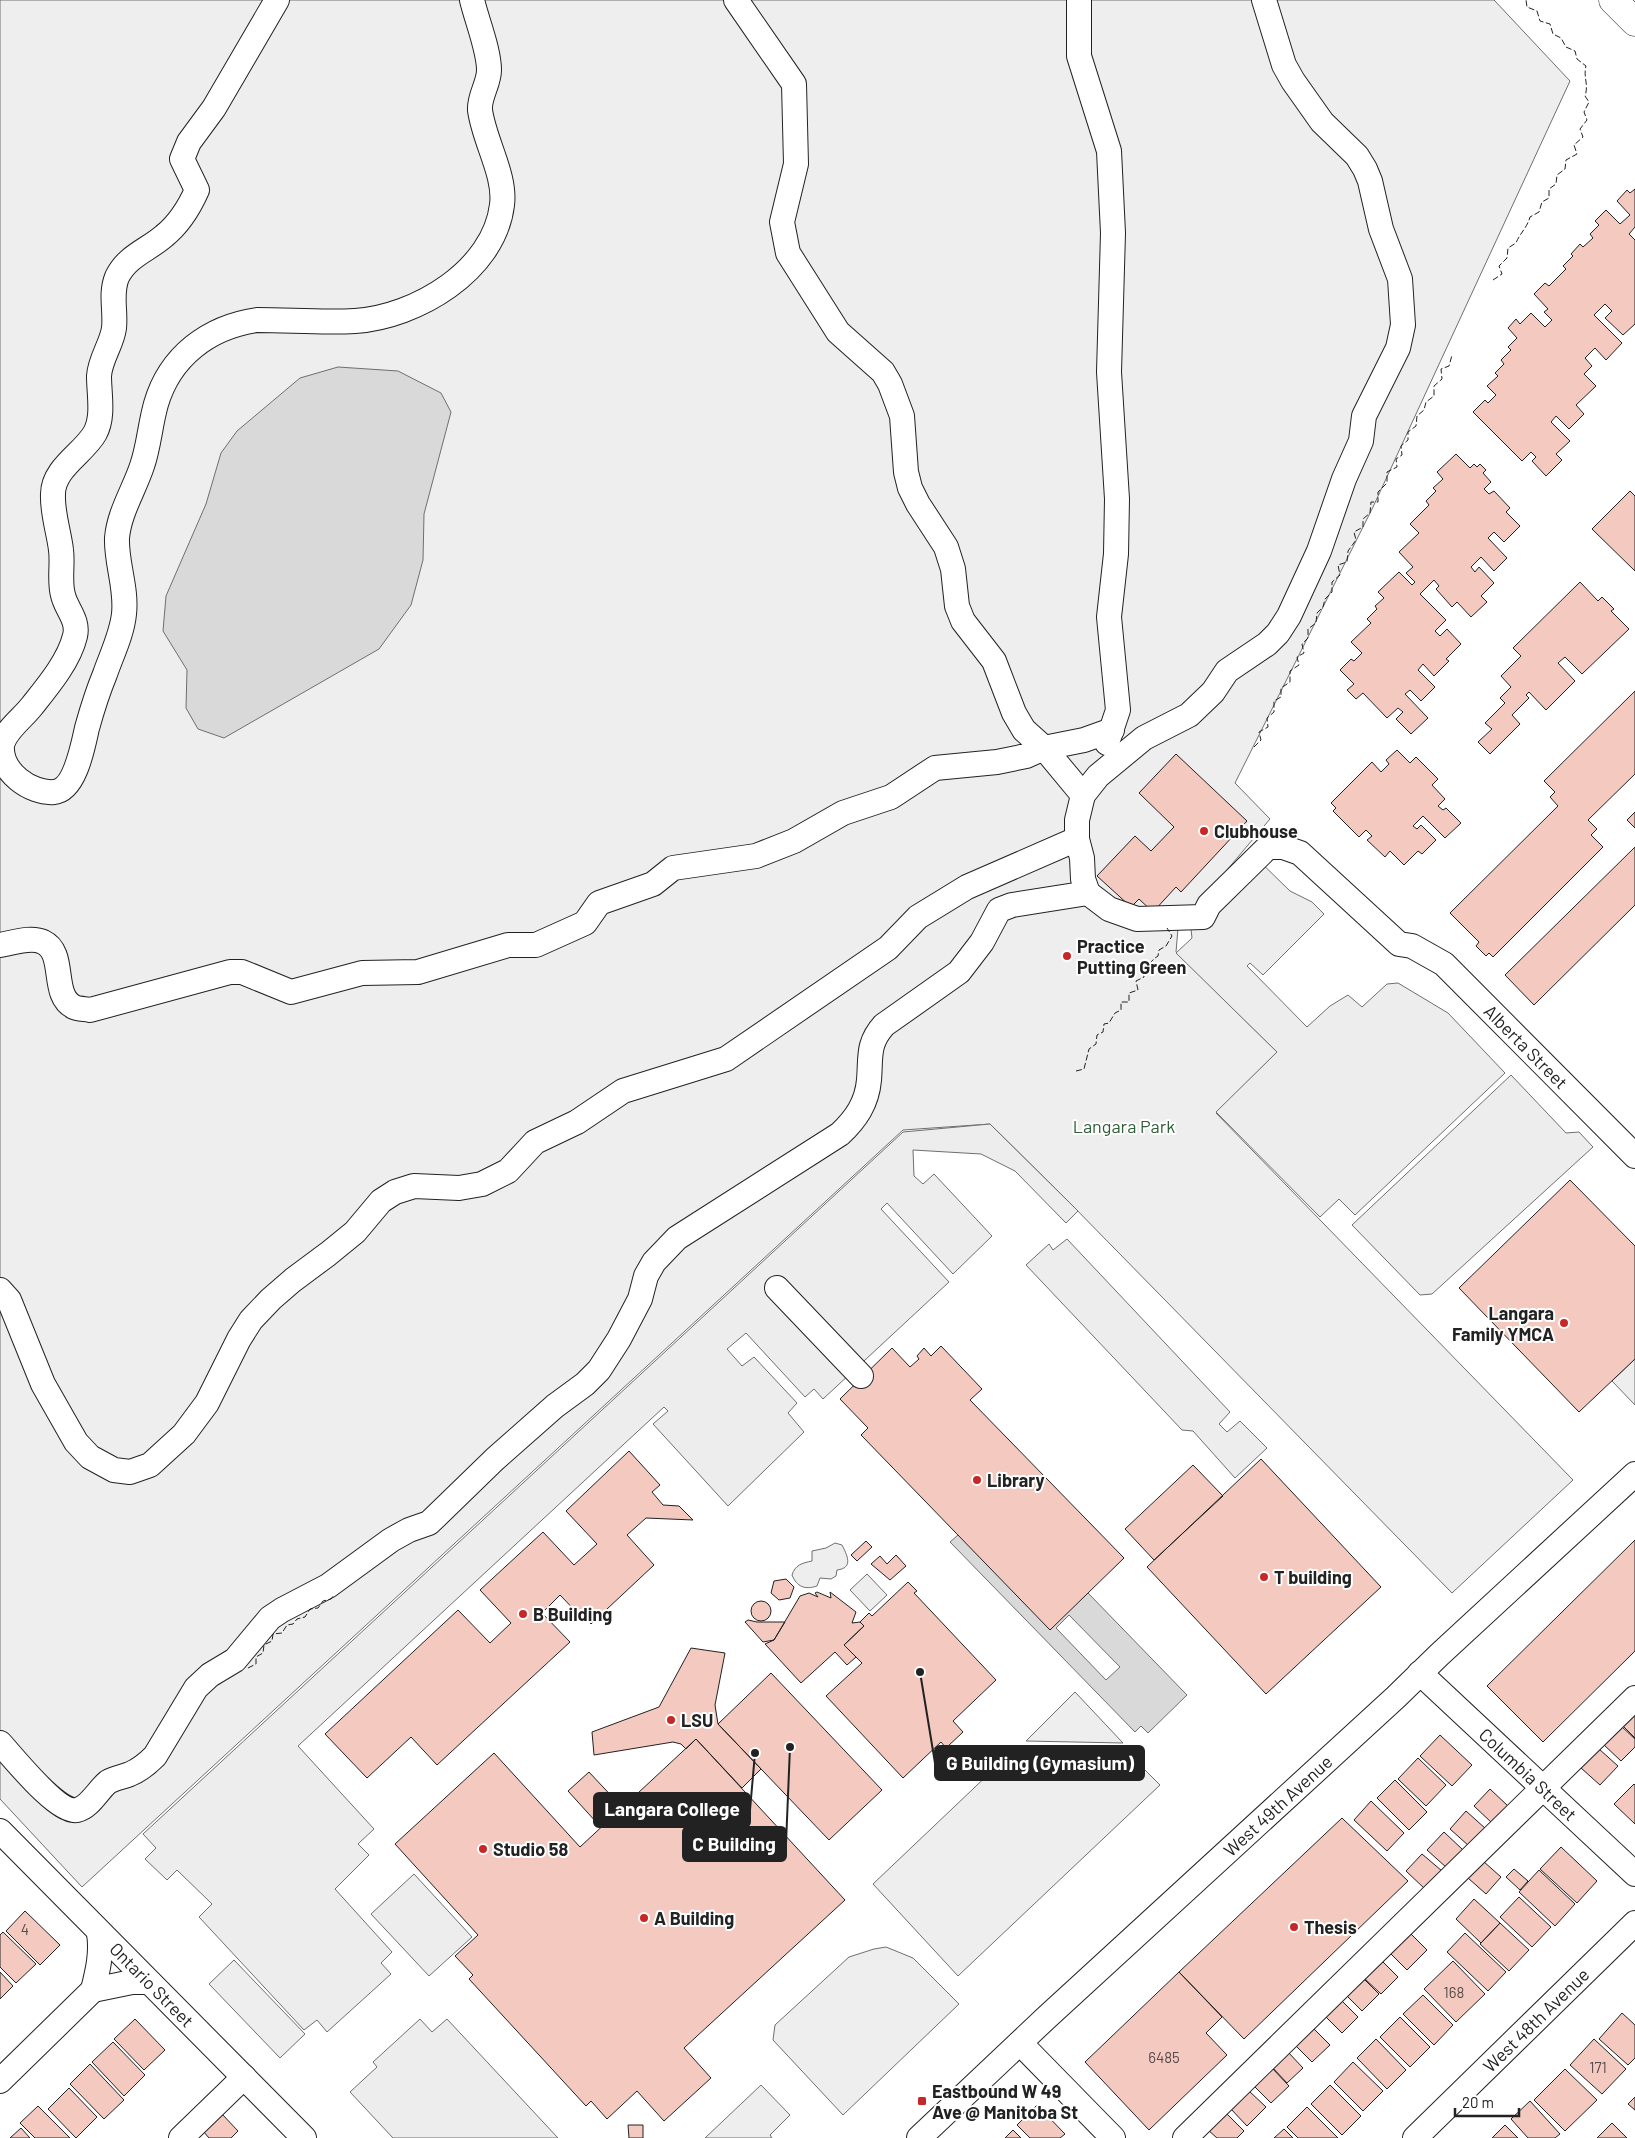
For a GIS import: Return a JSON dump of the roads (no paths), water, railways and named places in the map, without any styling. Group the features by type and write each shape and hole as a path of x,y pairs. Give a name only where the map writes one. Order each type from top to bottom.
{"main road":[{"path":"1613,0 1635,22"}],"street":[{"path":"277,0 214,108 189,142 182,159 196,190 187,212 164,237 134,256 117,276 113,292 114,329 99,372 100,410 96,432 58,476 53,488 52,500 61,551 62,594 74,620 76,634 64,662 33,706 7,735 2,745 2,755 13,774 32,787 53,792 62,790 73,774 101,683 120,636 124,616 124,582 117,538 120,520 141,468 158,398 181,360 192,347 205,337 229,325 241,322 257,320 356,321 411,307 438,294 462,276 477,261 493,234 503,204 502,187 480,108 488,83 489,69 472,0"},
{"path":"736,0 794,84 796,164 782,222 788,253 838,332 883,372 890,384 902,416 906,472 910,488 918,504 946,547 953,569 957,606 963,621 994,661 1014,713 1024,730 1044,748 1083,795"},
{"path":"1079,0 1078,56 1109,151 1113,233 1110,372 1117,499 1116,554 1110,617 1118,710 1098,776"},
{"path":"0,1743 55,1802 69,1810 76,1810 84,1806 107,1783 132,1774 155,1756 196,1688 210,1676 235,1660 270,1618 328,1586 392,1540 409,1530 429,1523 495,1459 555,1406 585,1384 599,1370 619,1340 640,1299 646,1276 654,1262 666,1248 677,1238 840,1134 851,1124 860,1111 866,1096 869,1081 870,1048 877,1032 884,1025 959,972 982,942 999,910 1012,905 1088,893 1083,879 1082,858 1077,839 1077,820 1083,795 1098,776 1144,738 1190,715 1213,692 1227,671 1267,644 1278,633 1289,616 1322,543 1344,479 1360,441 1364,416 1398,348 1403,325 1400,279 1381,229 1368,175 1357,156 1322,122 1293,81 1284,65 1264,0"},
{"path":"0,945 27,940 42,941 51,948 62,993 67,1002 75,1008 90,1010 230,972 242,972 291,992 362,973 418,972 508,945 536,945 584,924 599,903 653,884 672,868 756,856 794,841 843,814 891,798 935,768 998,762 1026,756 1044,748 1084,740 1112,730"},
{"path":"0,1290 9,1300 43,1384 76,1442 90,1457 114,1470 130,1472 150,1465 184,1434 207,1402 239,1339 251,1320 293,1280 355,1232 381,1201 395,1192 414,1186 459,1188 482,1184 508,1171 535,1142 576,1122 623,1091 726,1059 888,948 918,917 967,887 1077,839"},
{"name":"Alberta Street","path":"1088,893 1109,908 1137,919 1203,917 1209,905 1268,847 1283,847 1300,853 1399,944 1412,946 1444,964 1635,1156"},
{"path":"777,1288 860,1376"},
{"name":"West 49th Avenue","path":"919,2138 1635,1474"},
{"name":"Columbia Street","path":"1420,1673 1635,1874"},
{"path":"1185,2138 1635,1698"},
{"name":"Ontario Street","path":"5,1845 99,1933 304,2138"},
{"name":"West 48th Avenue","path":"1415,2138 1635,1923"},
{"path":"0,2081 93,1990 99,1966 101,1946 99,1933"},
{"path":"93,1990 132,1982 149,1982"},
{"path":"1020,2043 1113,2138"},
{"path":"181,2138 244,2077"}],"place":[{"name":"Clubhouse","path":"1204,831"},
{"name":"Practice Putting Green","path":"1067,956"},
{"name":"Langara Family YMCA","path":"1564,1323"},
{"name":"Library","path":"977,1480"},
{"name":"T building","path":"1264,1577"},
{"name":"B Building","path":"523,1614"},
{"name":"G Building (Gymasium)","path":"920,1672"},
{"name":"LSU","path":"671,1720"},
{"name":"C Building","path":"790,1747"},
{"name":"Langara College","path":"755,1753"},
{"name":"Studio 58","path":"483,1849"},
{"name":"A Building","path":"644,1918"},
{"name":"Thesis","path":"1294,1927"},
{"name":"Eastbound W 49 Ave @ Manitoba St","path":"922,2101"}],"park label":[{"name":"Langara Park","path":"1124,1126"}]}
